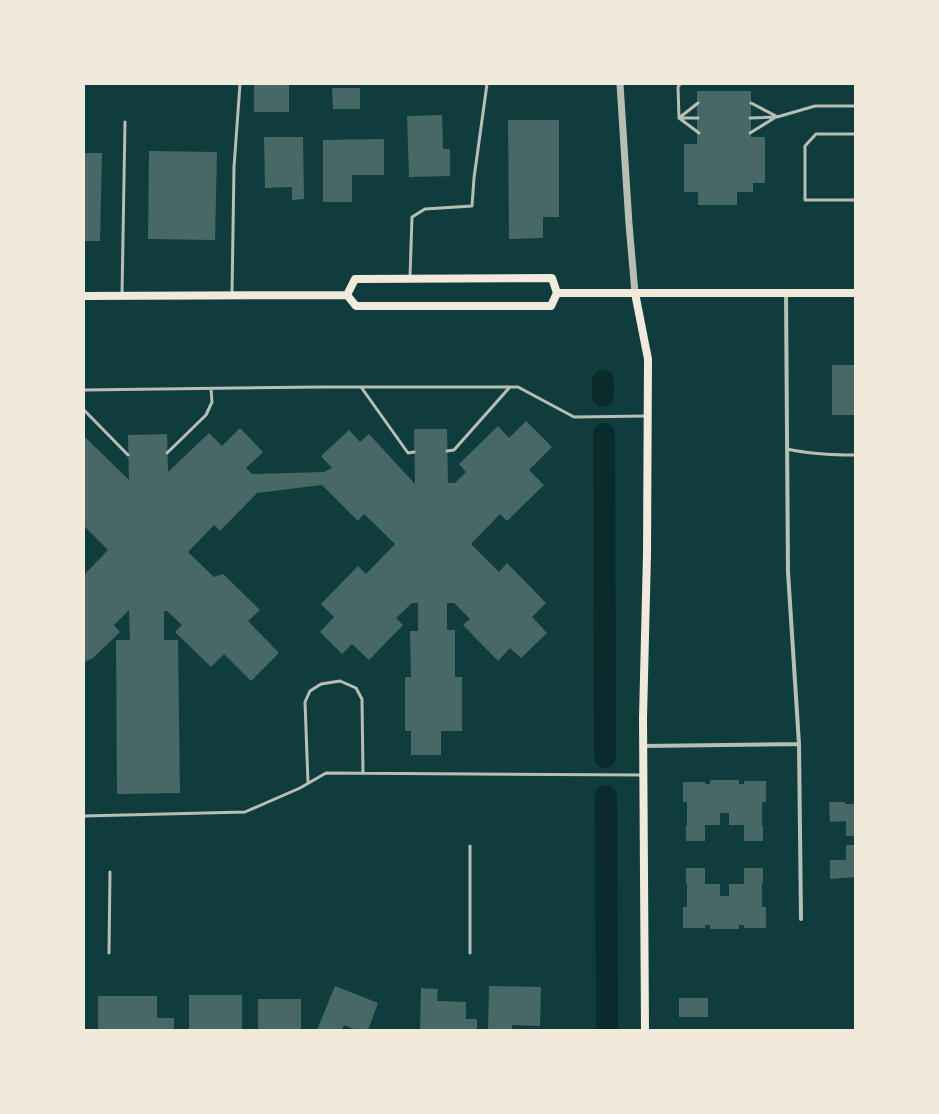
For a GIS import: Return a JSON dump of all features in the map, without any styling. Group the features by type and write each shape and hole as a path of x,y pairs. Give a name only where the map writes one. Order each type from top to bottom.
{"main road":[{"path":"552,278 557,293 551,306 356,306 347,295 355,279 552,278"},
{"path":"636,292 647,350 648,416 643,746 645,1030"},
{"path":"557,293 855,293"},
{"path":"84,296 347,295"}],"street":[{"path":"620,84 629,224 636,292"},
{"path":"786,292 788,572 798,744 801,919"},
{"path":"643,746 798,744"}],"lane":[{"path":"232,296 234,167 240,84"},
{"path":"410,279 412,217 425,209 472,206 474,178 487,84"},
{"path":"679,118 678,86 680,84"},
{"path":"679,118 698,103"},
{"path":"751,103 777,116"},
{"path":"750,118 777,116 815,106 855,106"},
{"path":"750,133 777,116"},
{"path":"679,118 698,118"},
{"path":"679,118 699,133"},
{"path":"122,295 125,122"},
{"path":"855,134 816,134 805,146 805,200 855,200"},
{"path":"84,390 212,388 518,388 574,417 648,416"},
{"path":"167,453 206,415 212,402 212,388"},
{"path":"361,388 408,453 414,452"},
{"path":"447,451 454,450 509,388"},
{"path":"84,410 128,454"},
{"path":"787,449 808,454 855,455"},
{"path":"308,783 305,702 310,691 320,684 340,682 356,688 362,699 363,773"},
{"path":"84,816 245,812 308,783 326,773 643,775"},
{"path":"470,846 470,954"},
{"path":"109,953 110,872"}],"building":[{"path":"254,84 289,84 289,112 254,112"},
{"path":"332,88 360,88 360,109 333,109"},
{"path":"697,91 751,91 751,137 765,137 765,183 753,183 753,192 737,192 737,205 698,205 698,192 684,192 684,144 697,144"},
{"path":"442,115 443,149 450,149 450,176 409,177 407,116"},
{"path":"508,120 559,120 559,217 543,217 543,238 509,239"},
{"path":"264,137 303,137 304,199 292,200 292,187 265,188"},
{"path":"384,139 384,175 352,175 352,202 323,202 323,140"},
{"path":"149,151 217,152 215,240 148,239"},
{"path":"84,153 102,153 100,241 84,241"},
{"path":"832,365 855,365 855,415 832,415"},
{"path":"526,421 552,447 529,470 544,485 507,521 500,514 471,544 499,572 507,563 546,603 532,617 547,633 521,658 510,648 498,661 463,625 470,619 454,603 447,603 447,630 455,630 455,677 462,677 462,731 441,731 441,755 411,755 411,731 405,731 405,677 411,677 410,631 418,631 418,603 412,603 396,618 403,625 369,660 352,644 342,654 320,632 334,617 321,604 358,566 366,574 395,544 364,514 358,521 322,485 257,493 220,531 214,525 188,552 214,577 223,574 260,610 248,621 279,653 251,681 224,654 211,667 175,632 182,625 167,611 164,611 164,640 178,640 180,793 117,794 116,640 130,640 129,610 114,625 120,632 93,658 84,662 84,575 108,550 84,526 84,436 129,480 128,435 167,434 168,472 209,433 222,446 240,428 263,452 246,468 252,474 324,472 332,468 321,456 349,430 360,442 369,434 415,484 414,429 447,429 448,483 455,483 466,472 459,464 498,426 509,438"},
{"path":"710,780 739,780 739,784 744,784 744,781 766,781 766,802 762,802 763,841 744,841 744,825 729,825 729,813 720,813 720,825 705,825 705,841 686,841 687,802 683,802 683,782 705,782 705,784 710,784"},
{"path":"829,802 845,802 845,804 855,804 855,836 846,836 846,821 830,822"},
{"path":"846,845 855,845 855,877 830,879 830,860 846,860"},
{"path":"686,868 705,868 705,884 720,884 720,896 729,896 729,884 744,884 744,868 763,868 762,907 766,907 766,928 744,928 744,925 739,925 739,929 710,929 710,925 705,925 705,928 683,928 683,907 687,907"},
{"path":"335,986 378,1003 368,1030 356,1030 344,1025 342,1030 317,1030"},
{"path":"489,986 541,987 540,1026 512,1025 512,1030 488,1030"},
{"path":"421,988 438,989 437,1001 466,1002 466,1019 477,1019 477,1030 420,1030"},
{"path":"189,995 242,995 242,1029 189,1030"},
{"path":"98,996 157,996 157,1018 174,1018 174,1030 98,1030"},
{"path":"679,998 708,998 708,1017 679,1017"},
{"path":"258,999 301,999 301,1030 258,1030"}],"waterway":[{"path":"603,381 603,396"},
{"path":"604,434 605,757"},
{"path":"606,796 607,1030"}]}
